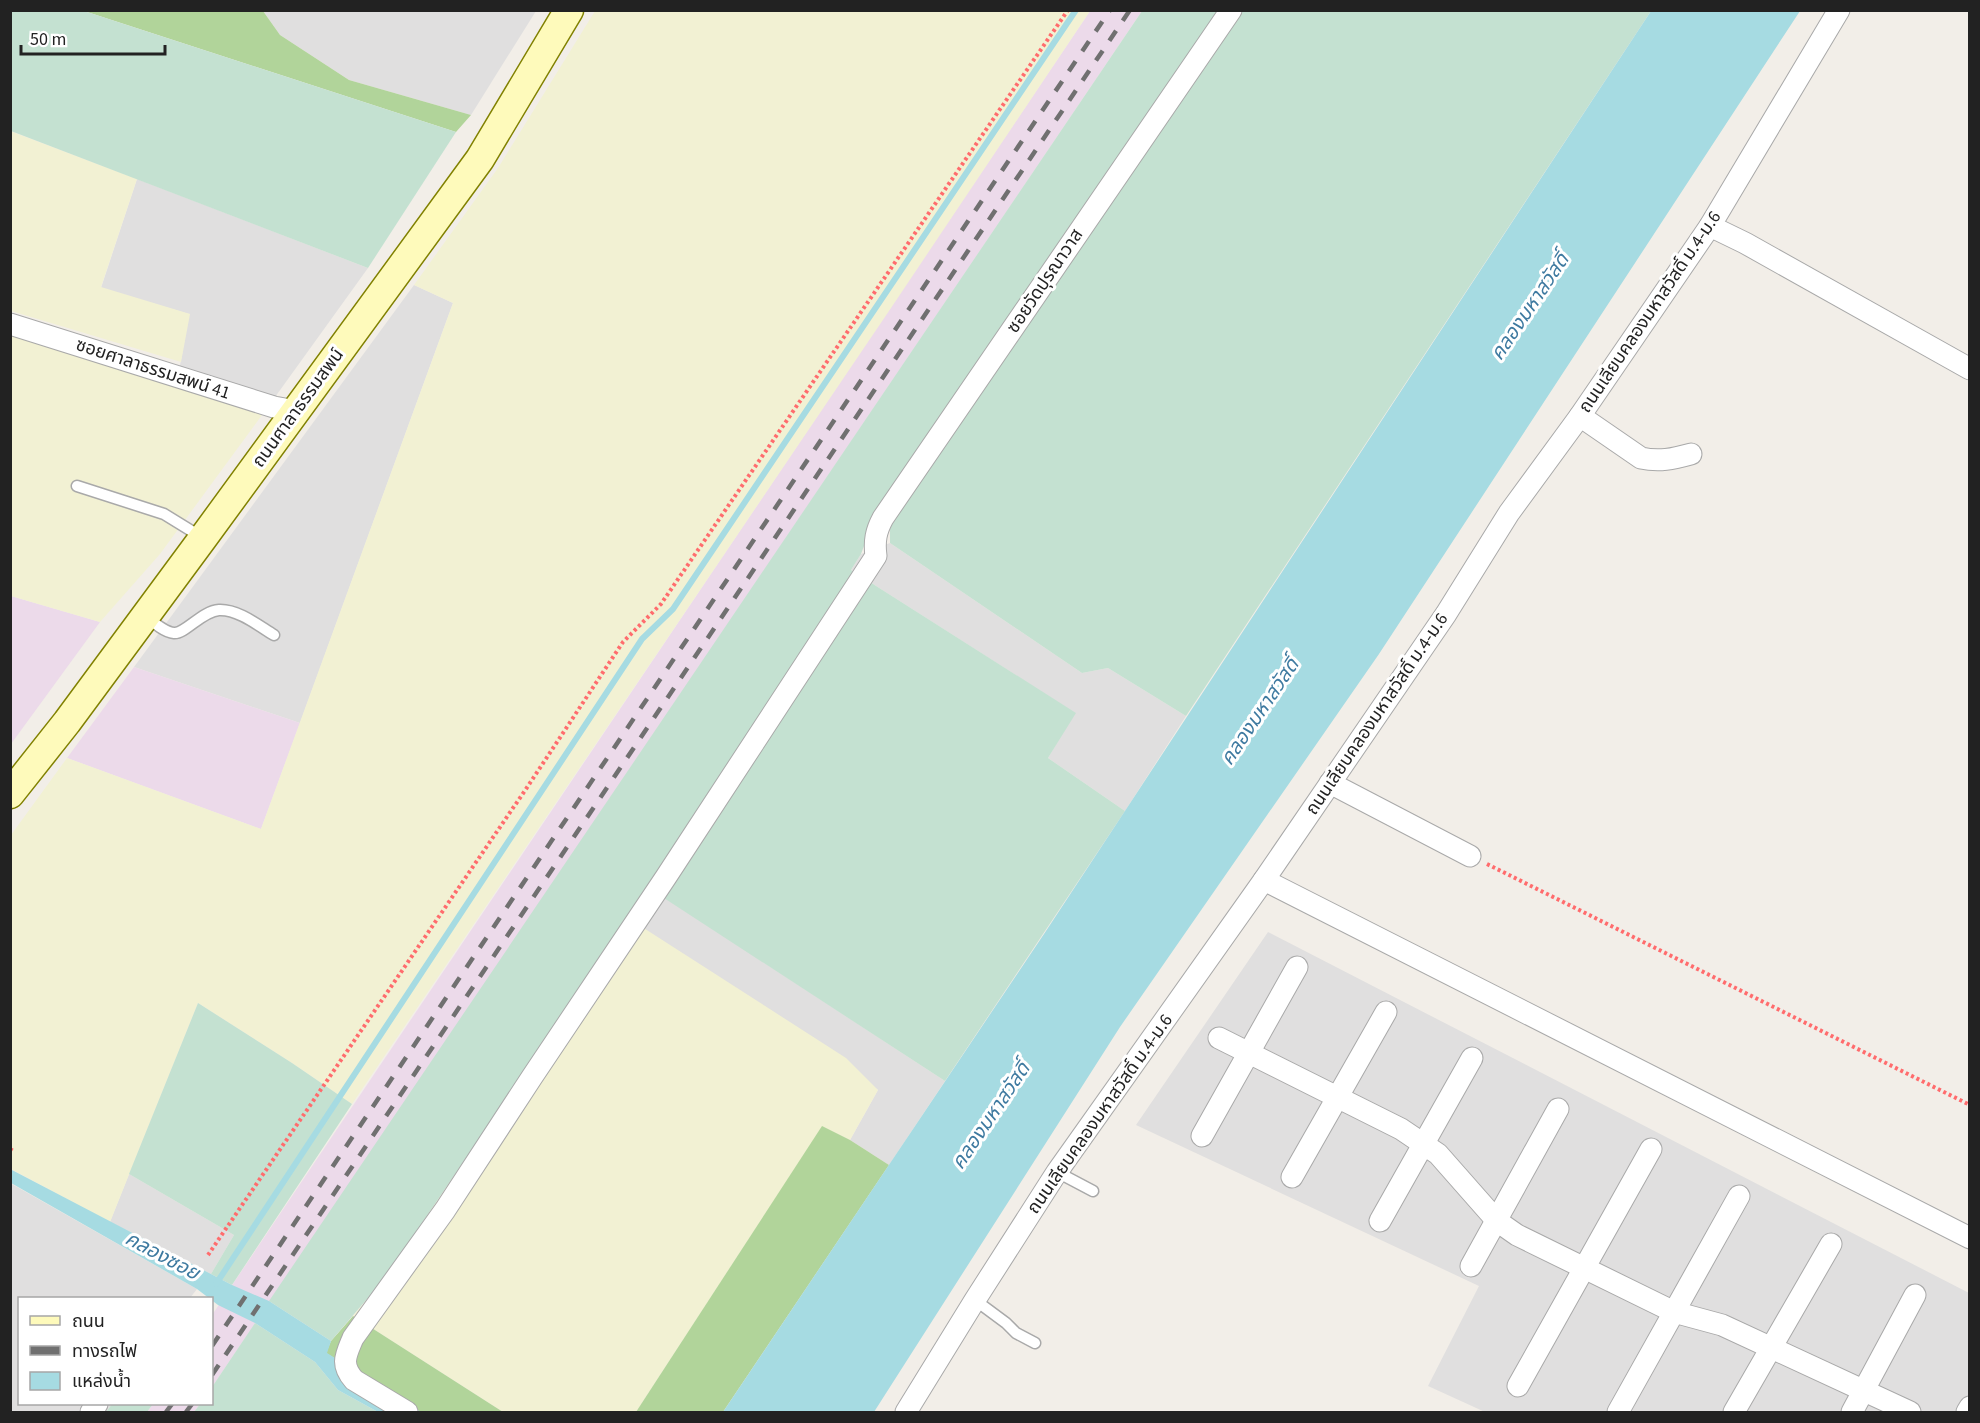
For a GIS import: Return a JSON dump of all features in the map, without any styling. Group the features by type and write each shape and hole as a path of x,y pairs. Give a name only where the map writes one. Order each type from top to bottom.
{"street":[{"name":"ถนนศาลาธรรมสพน์","path":"11,794 203,538 480,159 569,10"},
{"name":"ซอยวัดปุรณาวาส","path":"407,1413 354,1380 347,1372 346,1355 353,1338 445,1210 876,556 874,542 883,518 1231,10"},
{"name":"ถนนเลียบคลองมหาสวัสดิ์ ม.4-ม.6","path":"906,1413 975,1300 1058,1172 1264,880 1446,614 1509,513 1580,416 1710,226 1839,10"},
{"path":"1710,226 1745,243 1970,369"},
{"name":"ซอยศาลาธรรมสพน์ 41","path":"10,324 274,407 296,411"},
{"path":"1580,416 1641,458 1652,461 1669,460 1691,454"},
{"path":"1330,783 1470,856"},
{"path":"1264,880 1970,1238"},
{"path":"1202,1136 1297,967"},
{"path":"1292,1177 1386,1012"},
{"path":"1219,1038 1401,1129 1424,1144 1438,1154 1497,1221 1517,1235 1674,1312 1722,1325 1910,1413"},
{"path":"1380,1221 1472,1058"},
{"path":"1471,1266 1558,1109"},
{"path":"1518,1386 1651,1149"},
{"path":"1618,1413 1739,1196"},
{"path":"1734,1413 1831,1244"},
{"path":"1852,1413 1915,1295"},
{"path":"1967,1413 1970,1407"}],"lane":[{"path":"77,486 164,514 203,538"},
{"path":"144,616 174,633 182,632 193,621 209,612 221,610 235,613 274,635"},
{"path":"1058,1172 1093,1191"},
{"path":"975,1300 1016,1333 1035,1343"}],"path":[{"path":"208,1255 526,789 623,642 661,604 1068,10"},
{"path":"1470,856 1970,1105"}],"shaded area":[{"path":"263,11 536,11 471,115 349,80 280,35"},
{"path":"1090,11 1142,11 213,1386 213,1314"},
{"path":"137,179 368,268 265,411 177,383 189,314 101,288"},
{"path":"414,285 453,303 300,723 134,667"},
{"path":"890,543 1082,673 1108,668 1186,716 1125,811 1048,758 1075,713 851,570 861,554"},
{"path":"11,596 100,622 11,744"},
{"path":"134,667 300,723 261,829 67,758"},
{"path":"647,886 945,1081 889,1165 850,1140 878,1090 628,918"},
{"path":"1268,932 1969,1293 1969,1412 1485,1412 1428,1386 1479,1286 1136,1125"},
{"path":"129,1174 234,1235 211,1274 110,1222"},
{"path":"10,1183 197,1289 191,1297 18,1297 18,1405 111,1405 106,1412 11,1412"},
{"path":"152,1405 199,1405 194,1412 147,1412"}],"green space":[{"path":"10,11 84,11 456,132 368,268 11,131"},
{"path":"84,11 263,11 280,35 349,80 471,115 456,132"},
{"path":"595,11 1090,11 352,1104 198,1003 110,1222 11,1169 11,835 67,758 261,829 453,303 414,285 498,168"},
{"path":"1142,11 1221,11 877,511 861,554 851,570 1076,713 1048,758 1125,811 945,1081 647,887 385,1278 331,1341 269,1301"},
{"path":"1239,11 1651,11 1186,716 1108,668 1082,673 890,543 890,524"},
{"path":"10,131 137,179 101,287 190,314 181,362 11,311"},
{"path":"10,331 265,411 160,554 100,622 11,596"},
{"path":"628,918 846,1058 878,1090 850,1140 822,1127 636,1412 503,1412 353,1316 385,1278"},
{"path":"198,1003 352,1104 232,1285 211,1274 234,1235 129,1174"},
{"path":"822,1126 850,1140 889,1165 723,1412 636,1412"},
{"path":"353,1316 503,1412 421,1412 326,1353 331,1341"},
{"path":"255,1323 315,1362 338,1390 378,1412 194,1412 199,1405 213,1405 213,1386"},
{"path":"111,1405 152,1405 147,1412 106,1412"}],"water":[{"name":"คลองมหาสวัสดิ์","path":"1651,11 1800,11 1379,654 1120,1027 874,1412 723,1412 1046,931"},
{"name":"คลองซอย","path":"10,1169 232,1285 269,1301 331,1341 327,1353 421,1412 378,1412 338,1390 315,1362 255,1323 218,1305 213,1301 213,1297 208,1297 11,1183"}],"waterway":[{"path":"216,1284 642,639 673,609 1076,10"}],"railway":[{"path":"213,1345 1110,10"},
{"path":"213,1374 1130,10"},
{"path":"166,1412 171,1405"},
{"path":"186,1412 191,1405"}]}
